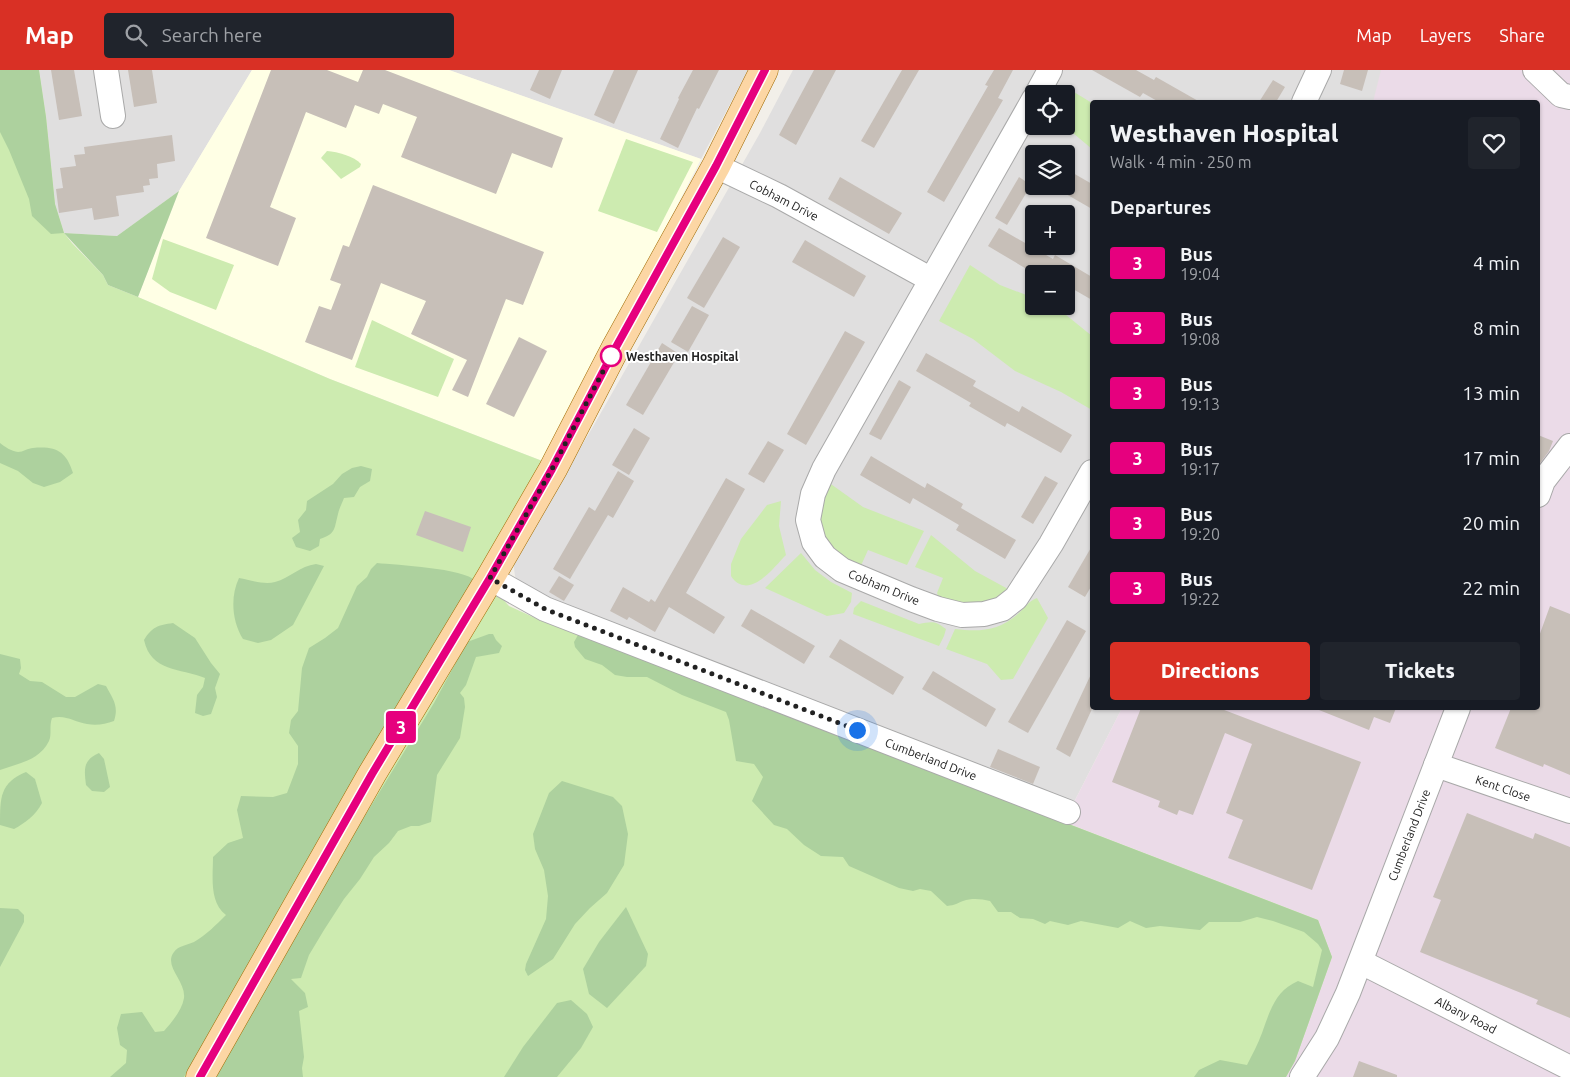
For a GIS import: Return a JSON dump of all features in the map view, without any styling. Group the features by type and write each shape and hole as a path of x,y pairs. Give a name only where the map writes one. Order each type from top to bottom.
{"main road":[{"path":"200,1077 372,774 490,578 552,469 616,347 716,166 764,70"}],"street":[{"path":"106,70 113,116"},
{"path":"1042,85 1050,70"},
{"path":"1305,100 1319,70"},
{"path":"1535,70 1561,95 1570,97"},
{"name":"Cobham Drive","path":"1025,115 930,279 824,469 813,494 808,520 814,542 825,557 842,570 929,606 962,615 984,614 1002,609 1016,598 1051,544 1090,476"},
{"name":"Cobham Drive","path":"716,166 779,196 930,279"},
{"path":"1540,489 1543,481 1570,446"},
{"name":"Cumberland Drive","path":"490,578 545,609 1068,812"},
{"name":"Cumberland Drive","path":"1302,1077 1327,1038 1348,993 1457,710"},
{"name":"Kent Close","path":"1436,765 1570,811"},
{"name":"Albany Road","path":"1361,962 1570,1068"}],"shaded area":[{"path":"39,70 252,70 179,191 117,236 64,233 55,204"},
{"name":"Westhaven Hospital","path":"252,70 449,70 701,159 545,462 330,379 138,297 179,191"},
{"path":"449,70 748,70 701,159"},
{"path":"793,70 1384,70 1378,100 1090,100 1090,710 1121,710 1072,806 521,589 515,576 513,560 594,425 760,133"},
{"path":"1381,70 1570,70 1570,1077 1286,1077 1295,1061 1318,920 1064,822 1121,710 1540,710 1540,100 1374,100"}],"green space":[{"path":"0,70 39,70 55,204 64,233 103,275 108,285 330,379 545,462 480,574 509,606 544,622 1318,920 1332,957 1295,1061 1286,1077 0,1077"},
{"path":"0,70 39,70 55,204 64,233 51,234 32,216 29,199 0,132"},
{"path":"1075,93 1090,102 1090,147 1075,135"},
{"path":"626,139 693,162 657,232 598,211"},
{"path":"327,151 341,153 350,157 361,164 360,167 341,179 321,158"},
{"path":"179,191 138,297 108,285 103,275 64,233 117,236"},
{"path":"163,239 234,265 216,310 170,292 152,279"},
{"path":"970,265 1000,285 1025,295 1025,315 1066,315 1090,334 1090,409 1061,392 1015,371 973,339 939,321"},
{"path":"372,320 454,359 438,397 355,367"},
{"path":"0,443 8,449 18,452 33,448 54,449 67,460 73,473 60,482 44,487 33,483 18,471 0,463"},
{"path":"361,466 372,469 370,481 360,487 354,497 344,498 332,533 320,539 319,546 310,551 296,547 292,538 300,532 298,520 306,510 307,501 333,484 342,474 352,468"},
{"path":"828,482 863,507 924,531 907,565 868,550 859,570 834,557 817,523"},
{"path":"781,501 779,526 786,555 759,581 746,585 735,581 731,576 731,564 741,539 767,505"},
{"path":"931,535 975,571 1008,589 1002,597 972,608 940,600 937,593 943,578 915,567"},
{"path":"801,553 815,570 831,582 852,593 851,602 844,613 827,616 765,588"},
{"path":"377,563 444,570 458,573 476,581 184,1077 110,1077 126,1063 127,1050 120,1045 117,1028 121,1014 142,1012 155,1032 164,1031 179,1011 183,1002 184,992 171,963 171,957 178,948 194,942 211,930 226,915 221,910 214,896 213,857 228,843 243,838 237,810 241,796 273,797 287,793 298,764 298,746 289,733 291,720 298,711 302,668 309,648 338,628 357,586 367,577"},
{"path":"316,564 324,566 293,625 271,640 258,643 243,639 236,625 233,609 234,593 239,578 271,583 305,567"},
{"path":"1037,598 1048,618 1013,679 1001,680 987,664 946,649 955,629 981,630 997,627 1012,619 1029,602"},
{"path":"861,601 919,624 931,622 939,624 946,629 944,636 939,646 853,614 854,608"},
{"path":"173,623 195,638 220,674 215,688 217,697 211,714 203,716 195,713 197,695 203,687 205,678 168,667 153,658 148,650 144,640 150,632 159,626"},
{"path":"493,634 502,646 499,653 476,657 466,685 460,693 464,698 465,707 460,738 437,775 431,822 398,831 389,843 374,857 324,930 309,955 301,978 291,979 305,993 308,1007 299,1011 304,1057 303,1077 215,1077 296,933 434,703 467,642"},
{"path":"578,635 1318,920 1332,957 1295,1061 1286,1077 1194,1077 1199,1070 1220,1060 1247,1065 1259,1041 1274,1002 1284,990 1298,981 1313,987 1322,950 1304,932 1257,917 1240,922 1209,922 1200,930 1160,926 1146,928 1130,921 1118,928 1081,921 1068,925 1050,921 1045,924 1033,919 1020,918 1011,912 998,912 990,901 970,899 947,906 931,891 920,889 913,891 899,888 849,866 843,857 821,856 804,845 787,829 774,825 752,801 763,777 754,764 736,761 726,712 682,695 647,677 615,675 602,665 585,659 575,647 574,642"},
{"path":"0,654 20,659 21,668 19,674 30,681 42,682 66,697 75,697 98,684 106,686 116,707 114,721 94,725 66,718 52,718 49,741 40,753 28,760 0,770"},
{"path":"99,753 104,759 110,787 104,792 92,791 86,785 87,762"},
{"path":"26,772 35,779 42,803 30,818 14,829 0,825 0,806 3,792 11,781"},
{"path":"562,781 613,797 622,806 628,834 624,865 607,893 575,924 553,959 528,976 525,970 526,964 546,919 548,896 544,870 535,849 533,834 549,793"},
{"path":"626,907 648,954 646,966 607,1008 589,994 583,969 599,942"},
{"path":"0,908 18,909 24,915 24,922 0,967"},
{"path":"571,1000 587,1014 593,1027 581,1048 557,1077 504,1077 523,1047 557,1003"}],"building":[{"path":"51,70 74,70 82,116 59,120"},
{"path":"128,70 152,70 157,103 134,107"},
{"path":"271,70 327,70 358,82 363,70 385,70 563,138 552,168 512,153 496,194 401,157 417,117 383,104 379,114 355,105 346,128 306,112 270,207 296,218 278,266 206,238"},
{"path":"539,70 562,70 550,99 530,90"},
{"path":"614,70 638,70 614,124 594,115"},
{"path":"693,70 719,70 699,109 697,108 678,148 660,139"},
{"path":"814,70 836,70 796,145 779,135"},
{"path":"902,70 919,70 874,148 861,141"},
{"path":"994,70 1013,70 998,98 1003,100 944,202 927,192 988,86 985,85"},
{"path":"1092,70 1136,70 1154,80 1156,77 1196,100 1155,100 1143,93 1140,97"},
{"path":"1344,70 1368,70 1362,91 1340,84"},
{"path":"1273,80 1285,87 1277,100 1260,100"},
{"path":"172,135 175,161 157,164 158,178 149,179 150,185 143,186 144,192 116,196 119,216 94,220 92,208 59,213 56,189 63,188 60,168 76,166 74,155 85,154 84,147"},
{"path":"1075,174 1090,183 1090,208 1068,195 1075,195"},
{"path":"840,177 902,213 889,234 828,199"},
{"path":"1019,177 1025,181 1025,195 1007,225 995,218"},
{"path":"373,185 544,252 523,305 506,299 468,397 452,390 467,360 411,334 426,301 381,283 352,360 305,342 319,306 331,310 341,284 330,280 343,245 349,247"},
{"path":"999,228 1025,243 1025,255 1046,255 1053,259 1055,255 1072,265 1025,265 1025,268 988,246"},
{"path":"723,237 740,247 704,308 687,298"},
{"path":"805,240 866,276 854,297 792,262"},
{"path":"1075,267 1090,276 1090,299 1075,290"},
{"path":"692,306 709,315 688,352 671,342"},
{"path":"845,331 865,342 806,445 787,434"},
{"path":"519,337 547,351 514,417 486,404"},
{"path":"662,343 679,354 643,415 626,405"},
{"path":"926,353 976,381 973,386 1019,412 1022,406 1072,435 1061,453 1007,423 1005,427 969,406 971,403 916,371"},
{"path":"899,380 911,387 881,440 869,434"},
{"path":"634,428 650,438 629,475 612,465"},
{"path":"1540,436 1553,441 1549,451 1540,463"},
{"path":"768,441 784,450 764,483 748,474"},
{"path":"871,456 925,488 927,483 963,504 961,508 1016,540 1005,559 956,530 959,525 913,498 910,504 860,475"},
{"path":"618,471 634,481 613,518 608,515 570,579 553,569 589,507 595,511"},
{"path":"1045,476 1058,483 1033,524 1021,517"},
{"path":"726,478 745,489 686,593 725,617 714,634 669,607 655,632 629,617 627,620 610,611 623,587 649,602 651,599 655,602"},
{"path":"425,511 471,527 463,552 416,535"},
{"path":"1090,549 1090,588 1085,597 1068,587"},
{"path":"559,576 574,585 564,601 549,592"},
{"path":"1550,606 1570,614 1570,775 1544,764 1543,767 1495,748 1510,710 1540,710 1540,634"},
{"path":"751,609 815,646 804,664 741,626"},
{"path":"1067,620 1086,631 1028,733 1008,722"},
{"path":"840,639 904,677 893,695 829,657"},
{"path":"933,671 996,709 986,727 922,689"},
{"path":"1090,676 1090,710 1092,710 1070,757 1056,749"},
{"path":"1140,710 1224,710 1361,762 1312,890 1228,858 1243,820 1226,813 1252,744 1225,733 1193,815 1179,810 1177,815 1158,807 1160,801 1112,782"},
{"path":"1319,710 1395,710 1390,723 1374,717 1369,730"},
{"path":"998,749 1040,767 1033,784 990,767"},
{"path":"1467,813 1533,839 1535,833 1570,847 1570,1018 1536,1004 1538,1000 1420,952 1441,900 1433,897"},
{"path":"1359,1061 1397,1075 1397,1077 1353,1077"}],"bus line":[{"name":"3","path":"200,1077 372,774 490,578 552,469 616,347 716,166 765,70"}],"place":[{"name":"Westhaven Hospital","path":"611,356"}],"route":[{"path":"611,356 552,469 490,578 545,609 857,730"}]}
